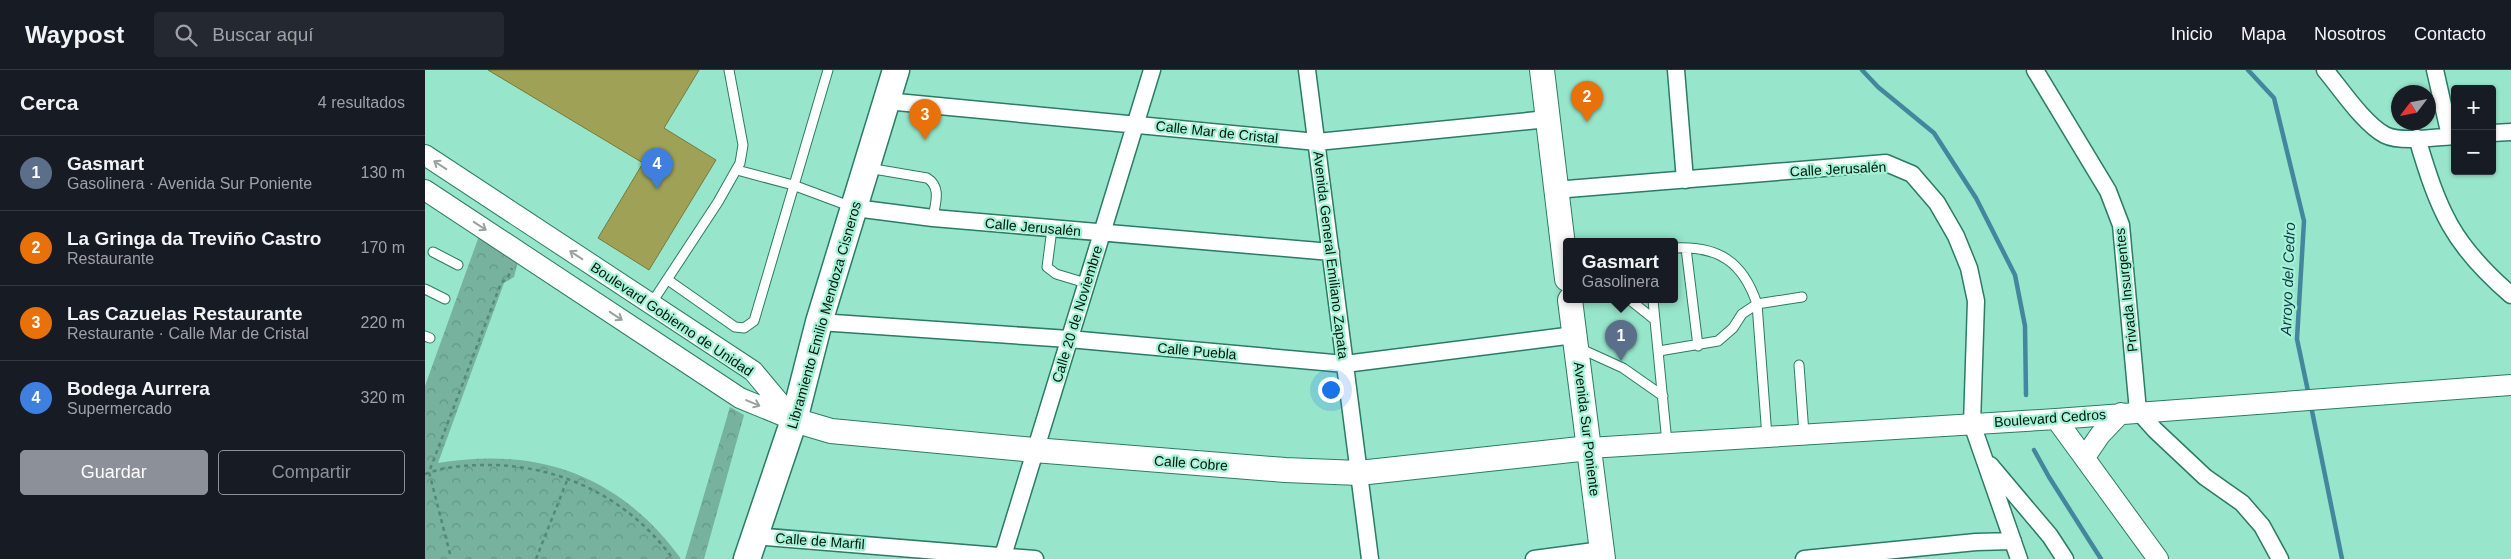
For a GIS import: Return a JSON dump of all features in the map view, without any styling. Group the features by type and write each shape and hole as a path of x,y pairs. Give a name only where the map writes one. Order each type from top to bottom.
{"main road":[{"name":"Libramiento Emilio Mendoza Cisneros","path":"750,548 794,420 819,322 855,208 895,70"},
{"path":"1542,70 1549,119 1555,190 1563,243"},
{"name":"Avenida Sur Poniente","path":"1570,303 1603,555"},
{"name":"Calle Cobre","path":"794,420 831,431 1034,450 1285,470 1359,472 1589,448"}],"street":[{"name":"Calle 20 de Noviembre","path":"1003,557 1034,450 1152,70"},
{"name":"Avenida General Emiliano Zapata","path":"1307,70 1370,559"},
{"path":"1677,70 1685,180"},
{"name":"Privada Insurgentes","path":"2035,70 2108,191 2121,225 2130,412"},
{"path":"2325,70 2366,119 2386,136 2417,138 2451,136"},
{"path":"2435,70 2451,132"},
{"name":"Calle Mar de Cristal","path":"886,101 1317,142 1549,119"},
{"path":"2496,133 2511,132"},
{"path":"2417,138 2432,189 2445,220 2459,242 2511,295"},
{"name":"Boulevard Gobierno de Unidad","path":"425,155 753,371 794,420"},
{"name":"Calle Jerusalén","path":"1555,190 1886,164 1912,174 1937,203 1956,236 1969,268 1976,301 1972,424"},
{"path":"460,213 472,186"},
{"name":"Boulevard Gobierno de Unidad","path":"425,190 740,398 794,420"},
{"name":"Calle Jerusalén","path":"855,208 933,218 1052,229 1331,252"},
{"path":"636,329 651,304"},
{"name":"Calle Puebla","path":"819,322 1069,339 1345,364 1575,341"},
{"name":"Boulevard Cedros","path":"1589,448 2056,419 2507,385"},
{"path":"2085,457 2100,435 2130,412 2155,430 2205,477 2242,503 2262,526 2280,559"},
{"path":"2056,419 2158,559"},
{"path":"1972,424 2019,559"},
{"path":"1984,458 2050,536 2065,559"},
{"path":"1804,559 1977,542 2013,541"},
{"name":"Calle de Marfil","path":"750,548 1035,559"},
{"path":"1534,559 1603,555"}],"lane":[{"path":"651,304 737,170 743,145 729,70"},
{"path":"668,280 735,327 740,328 750,325 754,321 828,70"},
{"path":"867,168 927,178 933,182 937,193 933,218"},
{"path":"737,170 793,186 855,208"},
{"path":"1052,229 1047,267 1057,274 1086,283"},
{"path":"1678,248 1709,251 1726,258 1741,270 1751,286 1757,304 1767,437"},
{"path":"1686,248 1697,346"},
{"path":"433,252 458,265"},
{"path":"425,289 445,299"},
{"path":"1659,351 1719,341 1726,336 1741,314 1757,304 1802,297"},
{"path":"1634,303 1655,320"},
{"path":"1653,303 1667,443"},
{"path":"1575,341 1623,368 1663,396"},
{"path":"1799,365 1804,434"}],"path":[{"path":"450,554 429,472 501,282 508,277 513,264"},
{"path":"425,474 463,465 498,465 534,468 568,478 601,493 633,515 661,542 673,559"},
{"path":"536,558 568,478"}],"green space":[{"path":"479,236 518,261 514,277 504,283 438,463 475,459 510,459 543,464 575,474 604,488 632,507 657,530 681,559 425,559 425,386"},
{"path":"730,407 744,415 704,559 685,559"}],"building":[{"path":"488,70 699,70 664,128 716,160 649,270 598,238 643,163"}],"waterway":[{"path":"1862,70 1878,87 1934,133 1976,198 2015,275 2025,326 2026,395"},
{"name":"Arroyo del Cedro","path":"2248,70 2274,98 2304,221 2297,339 2309,396"},
{"name":"Arroyo del Cedro","path":"2311,406 2342,559"},
{"path":"2034,450 2101,559"}],"place":[{"name":"La Gringa da Treviño Castro","path":"1587,122"},
{"name":"Las Cazuelas Restaurante","path":"925,140"},
{"name":"Bodega Aurrera","path":"657,189"},
{"name":"Gasmart","path":"1621,361"}]}
